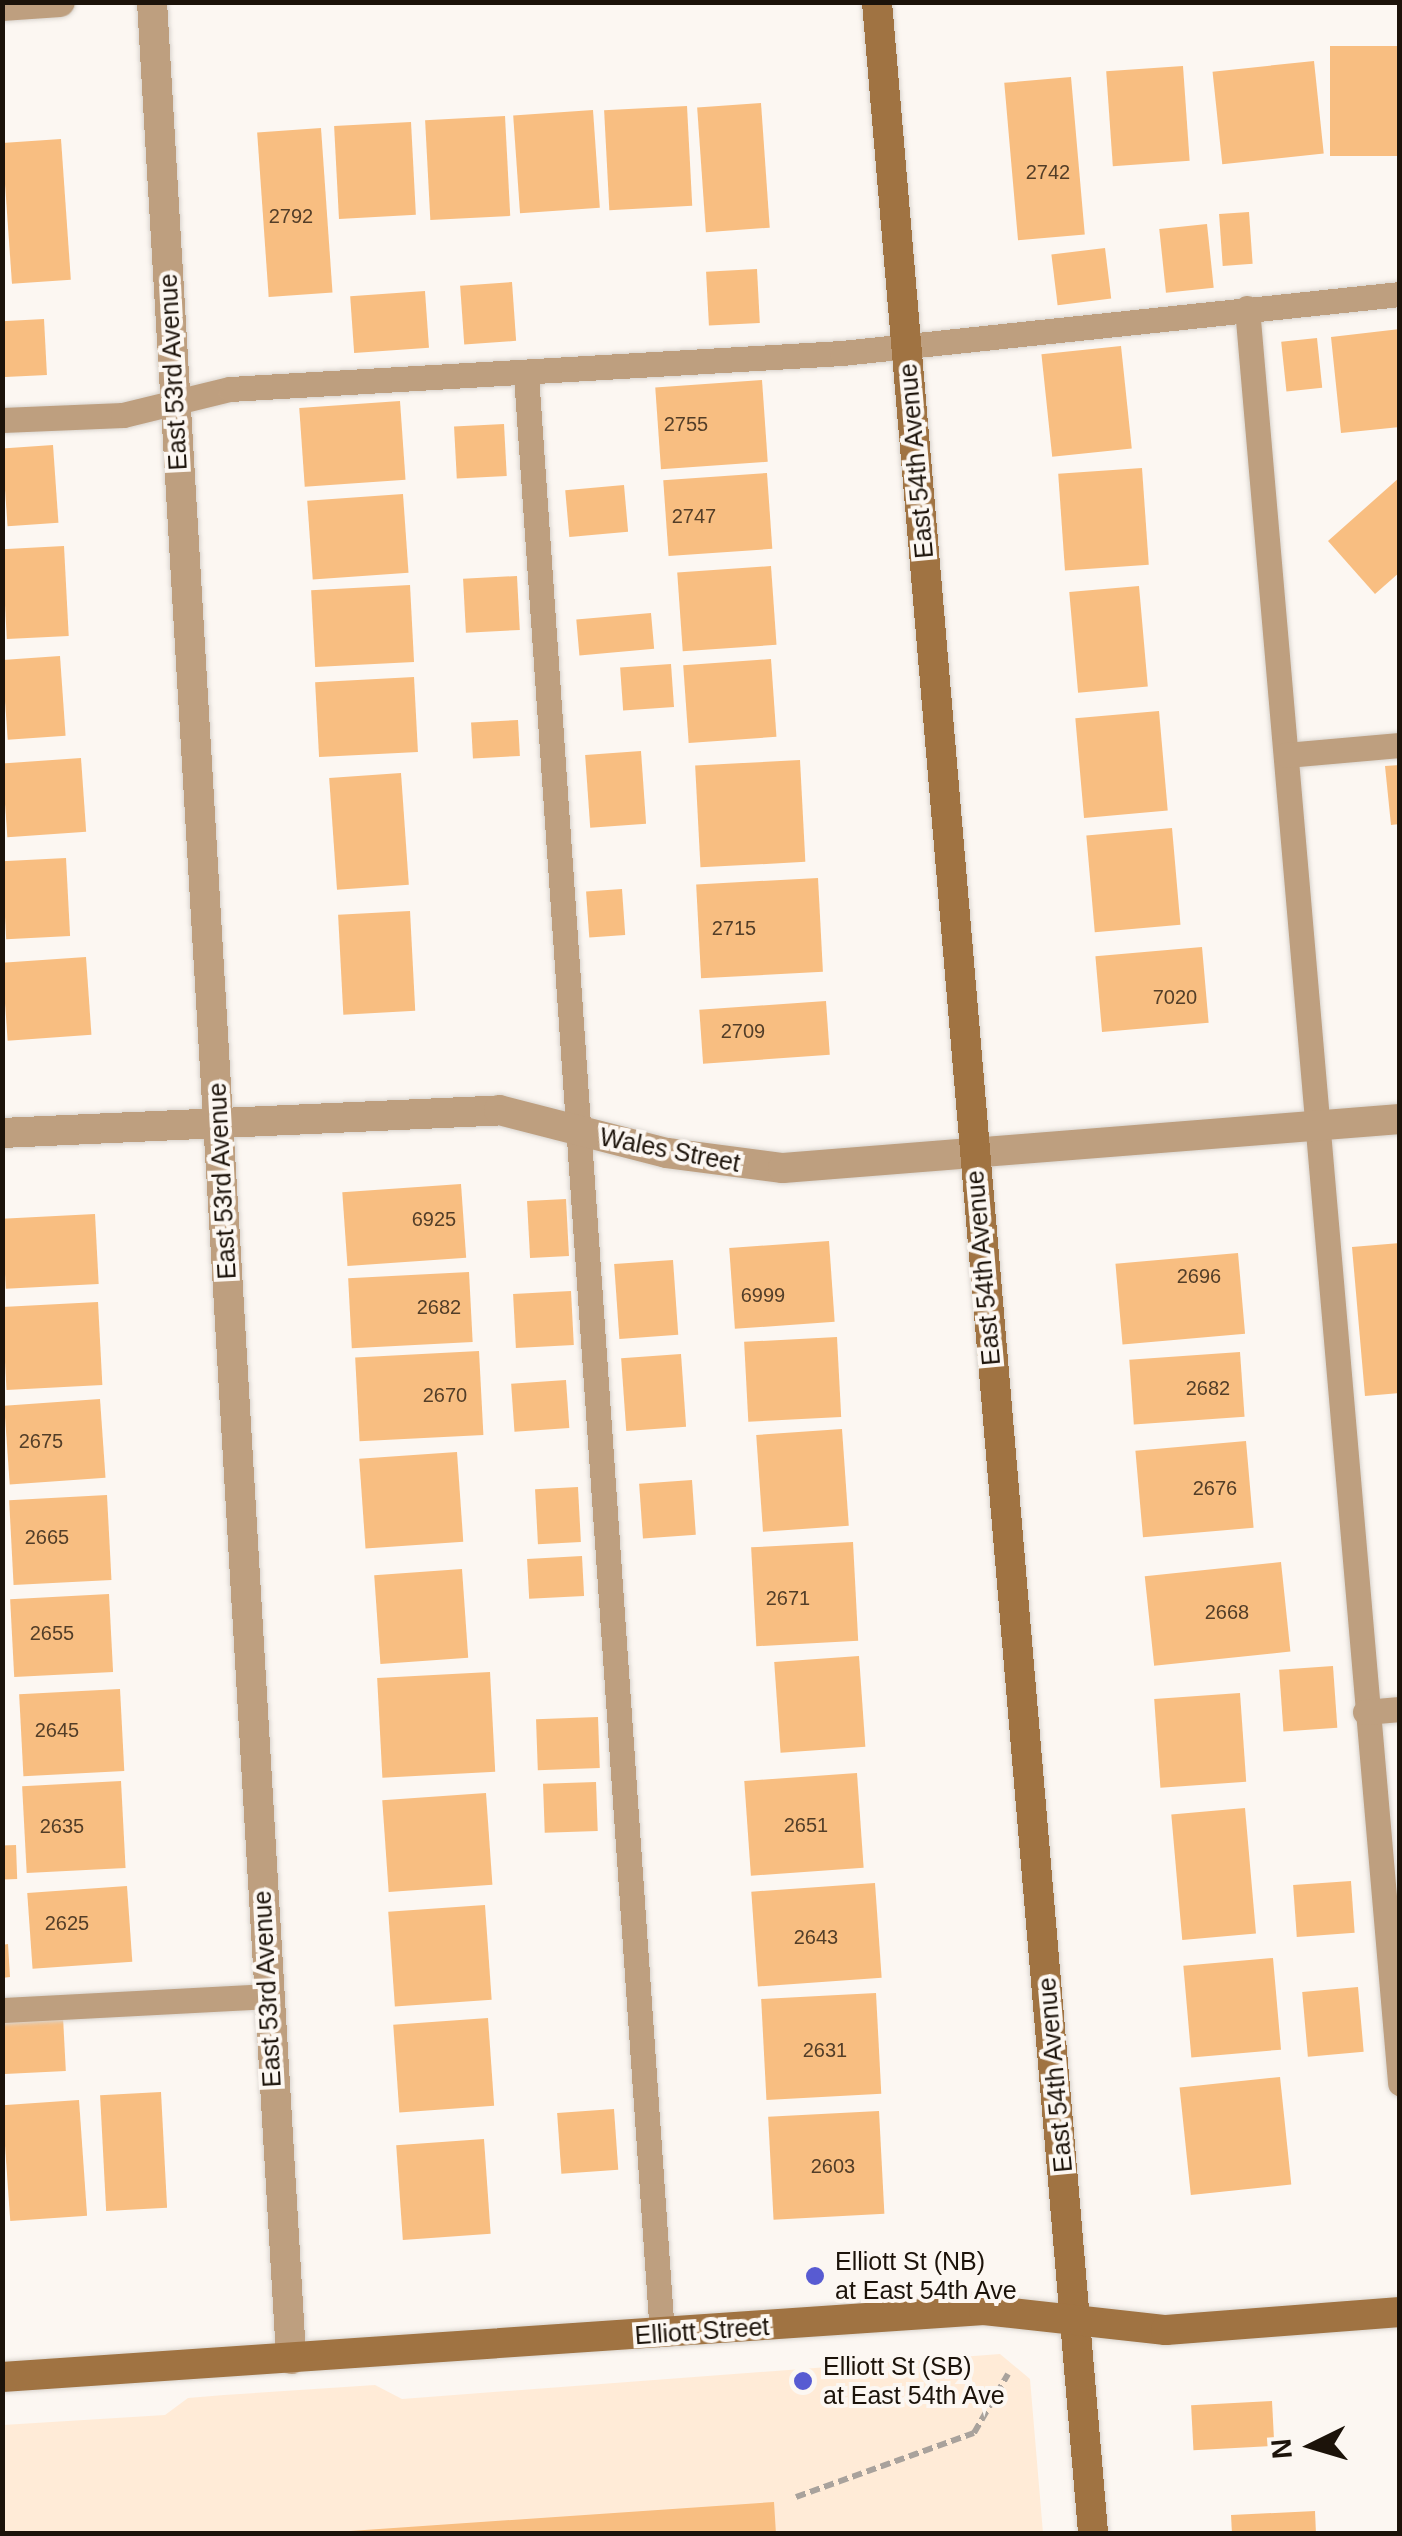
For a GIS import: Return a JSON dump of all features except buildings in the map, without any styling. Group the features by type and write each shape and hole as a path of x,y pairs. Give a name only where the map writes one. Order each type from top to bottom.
{"street":[{"path":"2,6 60,2"},
{"name":"East 53rd Avenue","path":"152,2 290,2359"},
{"name":"East 54th Avenue","path":"877,2 972,1153 1093,2534"},
{"name":"Wales Street","path":"2,1133 438,1108 499,1110 720,1164 783,1168 1400,1119"},
{"name":"Elliott Street","path":"2,2377 984,2310 1166,2330 1400,2312"}],"lane":[{"path":"2,420 123,415 230,389 526,375 906,347 1400,294"},
{"path":"1246,308 1400,2083"},
{"path":"526,375 662,2334"},
{"path":"1286,754 1400,745"},
{"path":"1365,1712 1400,1709"},
{"path":"2,2010 267,1996"}],"path":[{"path":"796,2497 974,2432 1008,2374"}],"shaded area":[{"path":"1000,2354 1030,2379 1043,2533 3,2534 3,2425 165,2415 188,2398 224,2395 375,2385 402,2399"}],"place":[{"name":"Elliott St (NB) at East 54th Ave","path":"815,2276"},
{"name":"Elliott St (SB) at East 54th Ave","path":"803,2381"}]}
